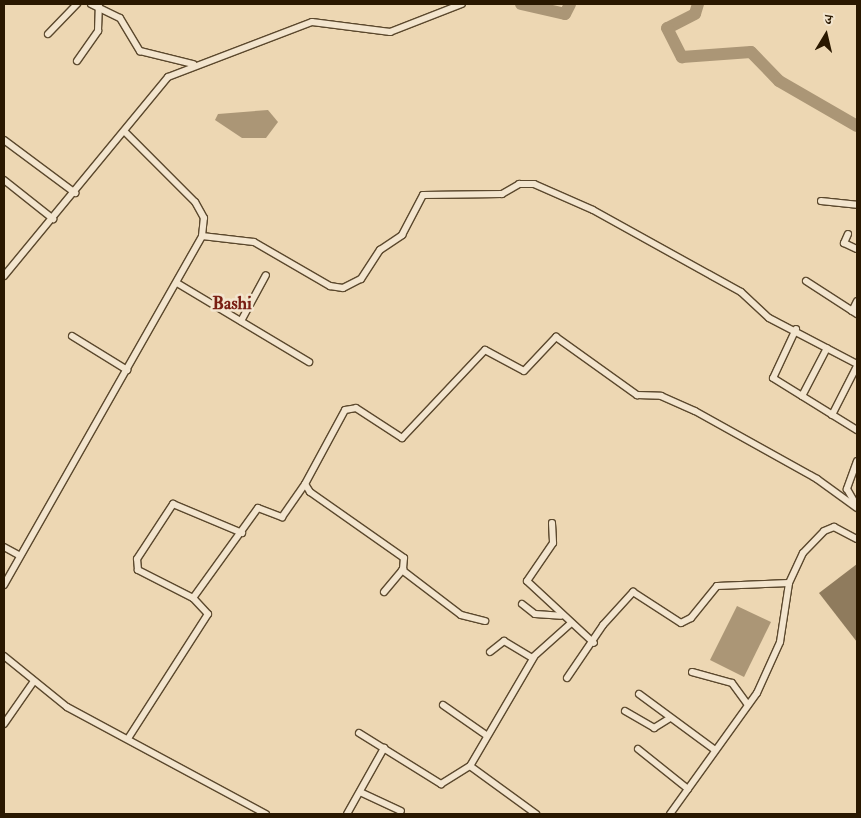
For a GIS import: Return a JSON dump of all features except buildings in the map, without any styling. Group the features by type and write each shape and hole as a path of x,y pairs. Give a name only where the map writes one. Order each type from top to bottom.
{"street":[{"path":"48,34 77,4"},
{"path":"91,4 100,5 120,18 140,51 193,64"},
{"path":"4,276 126,133 159,86 193,64 312,22 390,32 462,4"},
{"path":"77,61 98,31 100,5"},
{"path":"4,585 202,236 204,218 195,202 126,133"},
{"path":"4,140 76,193"},
{"path":"4,180 52,219"},
{"path":"202,236 254,242 330,286 342,288 361,279 380,250 402,235 423,196 502,194 519,184 534,184 548,187 741,292 769,318 796,330 857,365 832,415"},
{"path":"821,201 857,204"},
{"path":"848,234 844,244 857,248"},
{"path":"241,321 266,275"},
{"path":"806,281 855,312 857,301"},
{"path":"177,283 309,362"},
{"path":"796,330 773,378 857,430"},
{"path":"72,336 127,370"},
{"path":"193,598 260,507 282,517 305,484 348,407 404,437 485,350 524,371 556,337 637,395 661,396 695,411 817,478 857,507"},
{"path":"802,396 827,348"},
{"path":"857,461 848,490 857,507"},
{"path":"305,484 310,492 404,558 402,570 384,592"},
{"path":"129,737 206,618 207,611 193,598 135,566 167,508 180,505 242,533"},
{"path":"552,523 556,537 527,581 561,616 594,643"},
{"path":"671,814 748,705 780,642 789,583 803,553 824,531 834,527 857,538"},
{"path":"4,547 20,556"},
{"path":"402,570 461,615 485,621"},
{"path":"567,678 594,643 603,625 633,592 681,623 691,618 717,586 789,583"},
{"path":"522,604 535,614 561,616"},
{"path":"359,733 441,784 470,766 534,657 570,624"},
{"path":"490,652 504,641 534,657"},
{"path":"4,656 67,706 129,737 266,814"},
{"path":"692,672 732,683 748,705"},
{"path":"4,724 34,681"},
{"path":"639,694 715,750"},
{"path":"443,705 486,736"},
{"path":"625,711 654,728 670,718"},
{"path":"347,814 384,748"},
{"path":"638,749 688,789"},
{"path":"470,766 536,814"},
{"path":"360,792 400,811"}],"shaded area":[{"path":"268,110 278,122 266,138 242,138 215,120 218,114"},
{"path":"737,606 771,622 744,677 710,660"}],"waterway":[{"path":"521,4 565,14 570,4"},
{"path":"698,4 695,14 667,28 682,57 751,52 779,81 857,126"}],"district":[{"name":"Bashi","path":"232,304"}]}
